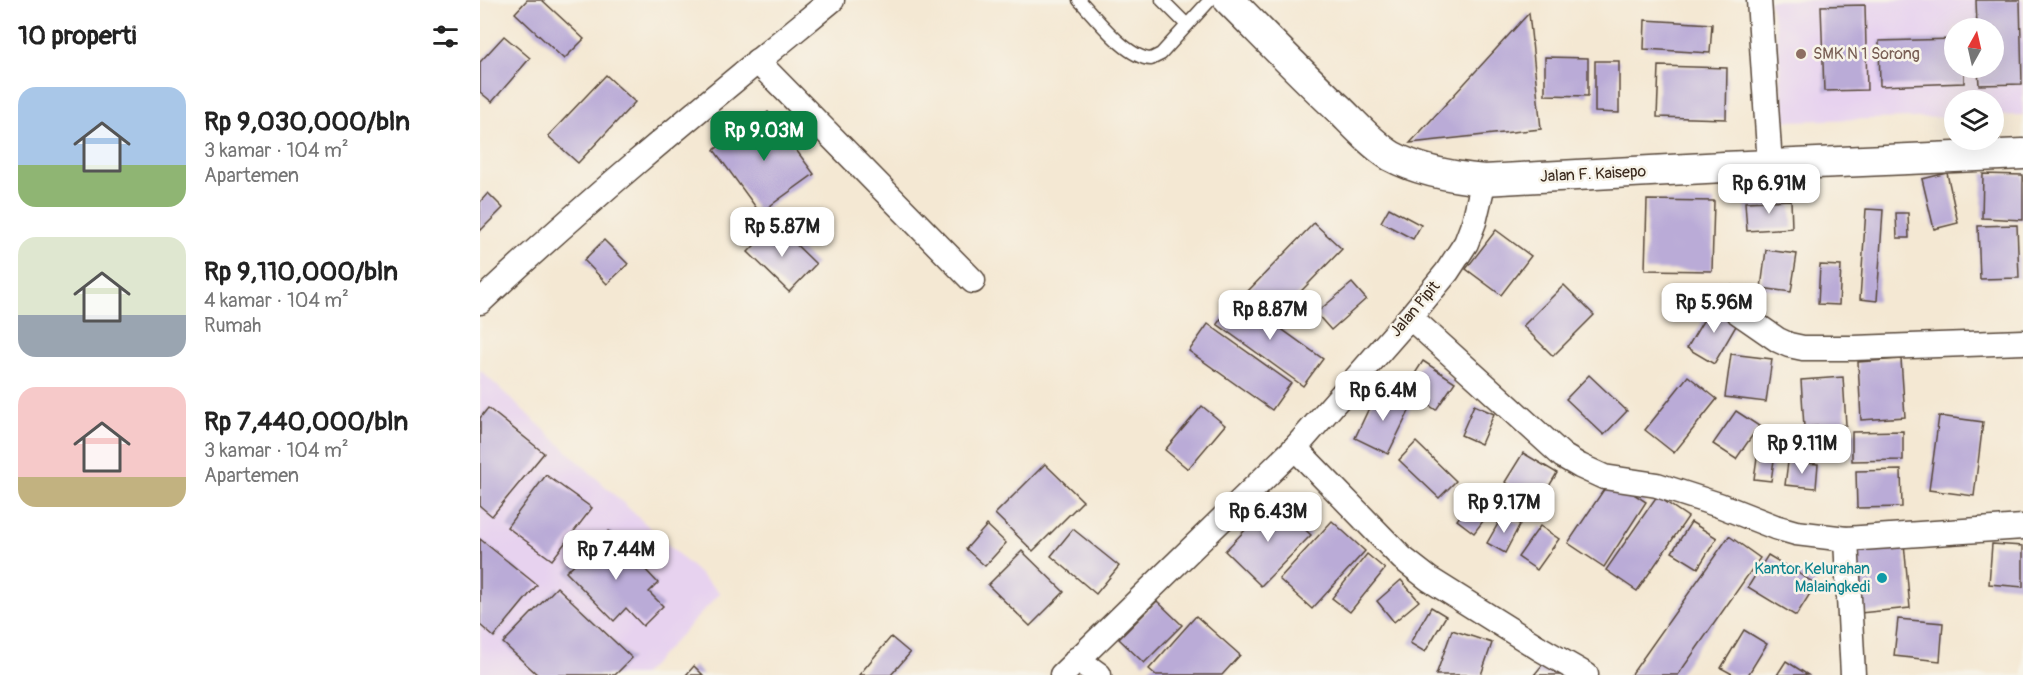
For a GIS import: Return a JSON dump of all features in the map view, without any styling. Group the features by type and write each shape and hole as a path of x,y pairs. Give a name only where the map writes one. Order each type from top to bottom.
{"street":[{"path":"480,302 518,265 832,0"},
{"name":"Jalan F. Kaisepo","path":"1229,0 1369,139 1391,155 1418,167 1484,180 2023,154"},
{"path":"1759,0 1770,165"},
{"path":"757,61 973,281"},
{"name":"Jalan Pipit","path":"1070,667 1295,448 1410,317 1447,272 1466,243 1474,222 1484,180"},
{"path":"1729,298 1739,313 1778,340 1803,348 2023,342"},
{"path":"1410,317 1563,456 1604,477 1657,485 1796,533 1846,539 2023,527"},
{"path":"1295,448 1402,558 1429,579 1586,675"},
{"path":"1846,539 1853,675"},
{"path":"1070,667 1099,675"}],"lane":[{"path":"1079,0 1127,48 1144,59 1151,59 1161,54 1210,0"},
{"path":"1162,0 1187,26"}],"shaded area":[{"name":"SMK N 1 Sorong","path":"1769,0 1976,0 1977,18 1944,18 1944,39 1879,41 1881,86 1964,83 1964,78 1979,78 1979,85 2021,84 2020,0 2023,0 2023,115 2004,116 2004,90 1944,90 1944,117 1785,121 1776,29","holes":["1864,5 1867,90 1824,91 1821,6"]},
{"path":"480,370 720,593 643,675 615,675 632,657 557,587 504,642 538,675 480,675 480,625 495,637 537,585 480,539 480,506 493,516 544,453 489,408 480,418","holes":["546,475 591,508 552,560 507,527","609,532 658,582 649,592 663,606 643,625 626,608 613,620 567,572"]}],"building":[{"path":"527,0 542,0 584,39 564,59 515,13"},
{"path":"1976,0 2020,0 2022,84 1979,85 1979,78 2004,78 2004,18 1977,18"},
{"path":"1865,5 1867,90 1824,91 1821,6"},
{"path":"1529,13 1541,129 1410,143"},
{"path":"1645,20 1712,24 1710,53 1644,49"},
{"path":"504,36 530,58 492,102 480,92 480,62"},
{"path":"1944,39 1944,78 1964,78 1964,83 1880,86 1879,41"},
{"path":"1545,57 1588,58 1588,96 1545,95"},
{"path":"1595,61 1619,61 1619,113 1595,112"},
{"path":"1659,66 1727,68 1726,119 1657,117"},
{"path":"606,75 635,102 578,163 548,136"},
{"path":"768,112 814,174 760,213 714,150"},
{"path":"1947,173 1958,223 1934,229 1922,179"},
{"path":"1983,174 2023,175 2023,220 1982,218"},
{"path":"488,193 503,208 480,231 480,202"},
{"path":"1647,200 1714,201 1712,271 1645,270"},
{"path":"1791,200 1792,228 1747,231 1745,202"},
{"path":"1389,208 1421,225 1413,239 1381,222"},
{"path":"1866,209 1883,210 1877,301 1860,299"},
{"path":"1896,213 1908,213 1909,238 1897,238"},
{"path":"1314,223 1342,249 1276,317 1248,291"},
{"path":"775,224 816,264 789,292 748,252"},
{"path":"2017,225 2019,278 1980,279 1978,226"},
{"path":"1496,230 1531,256 1501,295 1466,269"},
{"path":"604,240 628,264 607,284 584,260"},
{"path":"1766,250 1797,254 1791,292 1761,288"},
{"path":"1820,265 1841,266 1839,305 1818,304"},
{"path":"1352,283 1366,299 1331,330 1316,313"},
{"path":"1564,285 1594,315 1553,356 1523,326"},
{"path":"1237,297 1323,359 1303,386 1217,324"},
{"path":"1713,304 1740,319 1714,364 1687,348"},
{"path":"1208,324 1291,383 1272,410 1189,351"},
{"path":"1731,354 1772,359 1766,402 1725,397"},
{"path":"1901,359 1905,417 1861,420 1858,362"},
{"path":"1423,361 1455,382 1436,410 1405,389"},
{"path":"1589,375 1627,411 1604,435 1566,399"},
{"path":"1688,376 1717,399 1674,453 1645,430"},
{"path":"1843,377 1846,425 1804,427 1801,380"},
{"path":"1377,391 1411,407 1388,454 1355,438"},
{"path":"1474,405 1494,414 1481,444 1461,435"},
{"path":"1202,406 1225,425 1188,469 1165,450"},
{"path":"488,408 544,453 492,516 480,506 480,418"},
{"path":"1736,411 1759,426 1736,459 1713,444"},
{"path":"1939,416 1983,422 1974,496 1929,490"},
{"path":"1903,431 1903,460 1852,461 1852,432"},
{"path":"1416,442 1456,481 1439,498 1399,460"},
{"path":"1758,450 1775,453 1771,481 1754,479"},
{"path":"1523,453 1557,473 1539,503 1505,482"},
{"path":"1788,462 1818,464 1816,488 1785,485"},
{"path":"1045,464 1083,501 1033,551 995,514"},
{"path":"1901,470 1902,507 1857,508 1856,471"},
{"path":"546,475 592,508 552,560 507,527"},
{"path":"1611,479 1646,502 1604,567 1568,543"},
{"path":"1482,487 1499,500 1474,533 1457,520"},
{"path":"1657,496 1688,517 1637,591 1606,570"},
{"path":"1274,500 1311,535 1261,586 1225,551"},
{"path":"1503,515 1520,524 1505,553 1487,543"},
{"path":"1332,521 1365,551 1312,609 1279,579"},
{"path":"1691,522 1717,538 1698,568 1672,552"},
{"path":"987,525 1006,543 985,566 966,549"},
{"path":"1540,526 1559,539 1537,570 1518,557"},
{"path":"1073,529 1119,566 1096,594 1051,556"},
{"path":"609,531 658,583 649,592 663,606 643,626 626,608 614,621 566,572"},
{"path":"1729,536 1760,558 1678,675 1631,675"},
{"path":"480,539 537,585 494,637 480,625"},
{"name":"Kantor Kelurahan Malaingkedi","path":"1904,543 1910,608 1860,613 1853,548"},
{"path":"1992,544 2023,546 2023,587 1989,584"},
{"path":"1022,551 1064,592 1030,626 988,585"},
{"path":"1367,554 1385,569 1350,612 1332,598"},
{"path":"1768,555 1816,584 1796,616 1748,587"},
{"path":"1401,580 1419,601 1394,622 1377,601"},
{"path":"557,587 632,658 615,675 538,675 503,643"},
{"path":"1157,601 1182,625 1144,663 1119,639"},
{"path":"1431,607 1446,616 1425,652 1410,643"},
{"path":"1196,616 1240,655 1222,675 1156,675 1149,669"},
{"path":"1898,619 1943,623 1940,661 1894,656"},
{"path":"1452,630 1492,643 1481,675 1436,675"},
{"path":"1744,630 1767,644 1748,675 1734,675 1721,668"},
{"path":"891,637 910,653 891,675 859,675"},
{"path":"1548,658 1569,675 1534,675"},
{"path":"1786,661 1808,675 1777,675"},
{"path":"694,666 703,675 686,675"}],"place":[{"name":"SMK N 1 Sorong","path":"1801,54"},
{"name":"Kantor Kelurahan Malaingkedi","path":"1882,578"}]}
